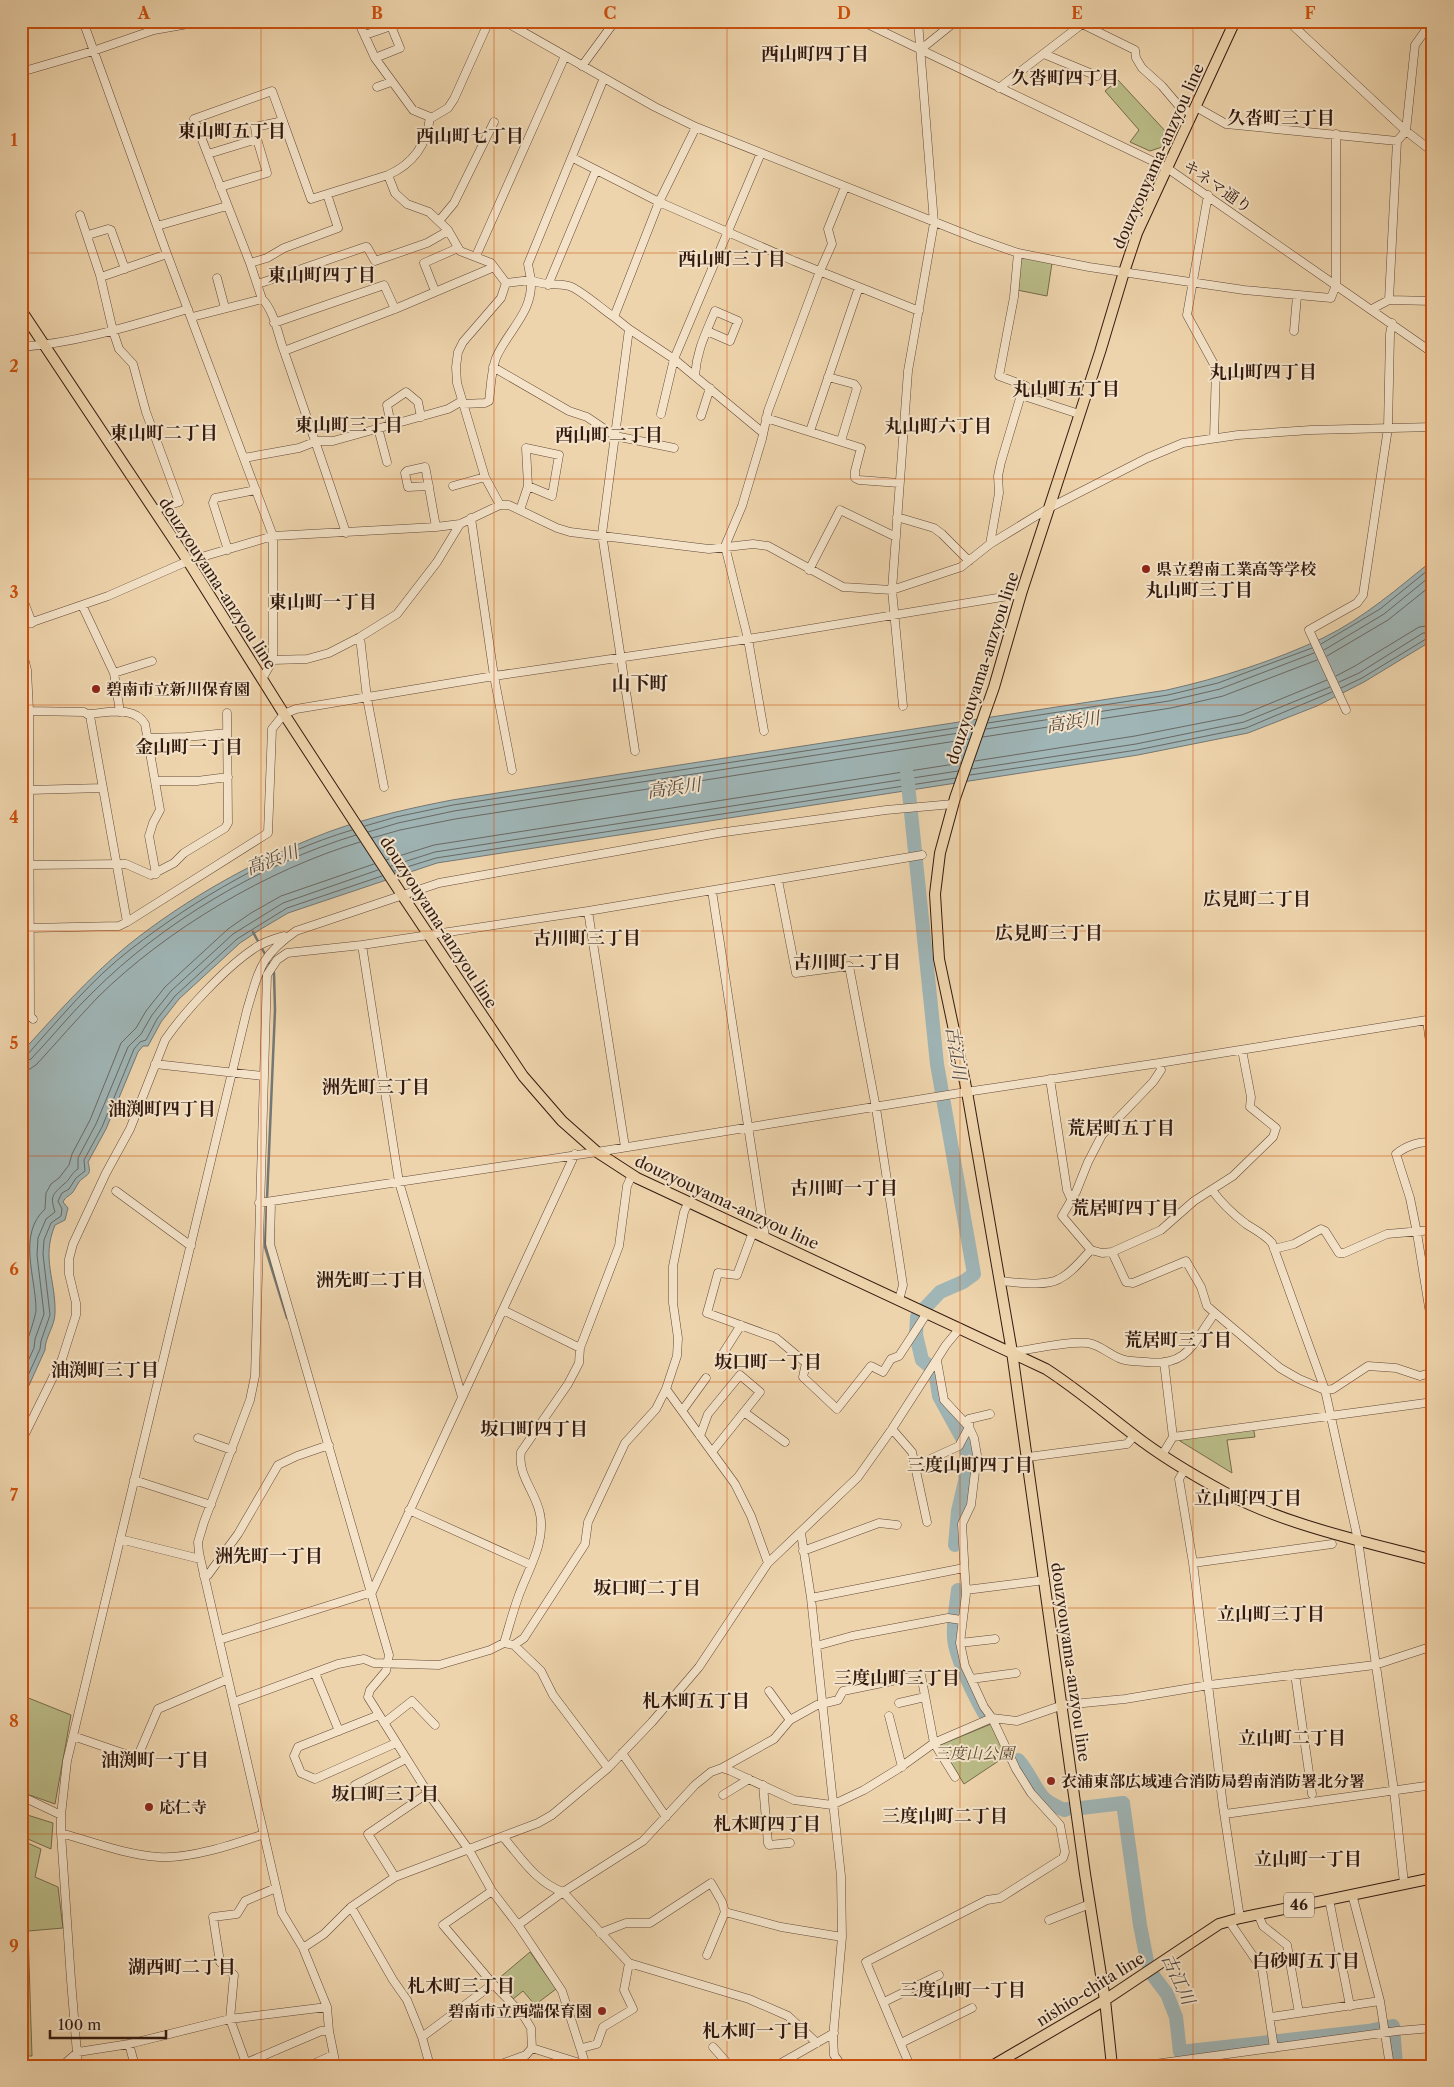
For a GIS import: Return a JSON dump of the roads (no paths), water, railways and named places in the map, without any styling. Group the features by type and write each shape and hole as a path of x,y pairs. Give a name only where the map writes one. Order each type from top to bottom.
{"main road":[{"name":"douzyouyama-anzyou line","path":"1112,2066 1105,2000 1012,1352 967,1092 938,959 936,894 940,853 954,801 1137,233 1235,21"},
{"name":"douzyouyama-anzyou line","path":"21,310 188,562 284,714 397,884 402,895 522,1076 552,1111 598,1152 632,1175 688,1203 1012,1352"},
{"path":"1012,1352 1046,1369 1076,1388 1134,1436 1162,1455 1226,1492 1264,1510 1304,1525 1433,1560"},
{"name":"nishio-chita line","path":"992,2066 1127,1987 1219,1924 1258,1914 1433,1878"}],"street":[{"path":"82,21 273,536 273,660 262,679"},
{"path":"154,30 163,21"},
{"path":"21,72 154,30 206,21"},
{"path":"358,21 375,58 391,82 413,110 430,117 438,115 448,108 454,100 489,21"},
{"path":"504,21 582,66 696,127 934,223 1018,253 1193,282 1297,296 1331,298 1336,285 1336,134"},
{"path":"582,66 614,21"},
{"name":"キネマ通り","path":"861,21 1167,168 1433,353"},
{"path":"903,706 892,590 908,371 934,223 918,21"},
{"path":"920,50 956,21"},
{"path":"1288,21 1406,131 1433,152"},
{"path":"1390,300 1397,141 1406,131 1415,45 1432,21"},
{"path":"999,88 1084,23 1135,50 1136,58 1142,68 1162,86 1179,106 1194,110 1226,124 1397,141"},
{"path":"365,35 391,26 400,48 375,58"},
{"path":"1044,54 1097,76"},
{"path":"476,256 565,56"},
{"path":"244,458 299,448 317,441 333,441 448,409 462,402 486,403 489,400 493,368 497,356 532,294 528,264 573,158 604,78"},
{"path":"377,87 391,82"},
{"path":"346,533 317,441 267,303 262,299 258,284 194,119 272,91 312,199 398,171 412,160 428,131 430,117"},
{"path":"220,187 267,173 256,139 255,127 283,120"},
{"path":"439,221 454,203 494,122"},
{"path":"614,317 659,202 696,127"},
{"path":"208,154 256,139"},
{"path":"661,414 674,359 761,153"},
{"path":"573,158 659,202 919,311"},
{"path":"548,285 596,170"},
{"path":"388,175 395,193 407,204 429,212 448,232 460,251 476,256 494,266 506,283"},
{"path":"764,731 748,639 725,546 742,506 762,439 766,418 820,271 832,244 828,230 845,187"},
{"path":"250,263 268,258 284,248 338,228 328,194"},
{"path":"1208,195 1187,315 1216,368 1214,438"},
{"path":"157,226 227,206"},
{"path":"80,215 101,277 113,331 119,348 133,364 146,412 179,502 154,510"},
{"path":"88,235 108,229 111,230 125,269"},
{"path":"258,284 365,247 368,247 374,261 427,243 448,232"},
{"path":"435,291 424,263 458,248"},
{"path":"990,544 999,493 998,476 1001,462 1021,395 1026,386 999,376 1014,297 1018,253"},
{"path":"101,277 167,254"},
{"path":"284,351 395,309 494,266"},
{"path":"217,278 225,308"},
{"path":"506,283 531,280 544,285 571,286 629,329 674,359 762,432"},
{"path":"500,505 485,476 457,383 458,352 463,342 501,298 506,283"},
{"path":"274,323 384,285 395,309"},
{"path":"810,431 859,287"},
{"path":"1294,331 1297,296"},
{"path":"192,317 262,299"},
{"path":"1372,309 1390,300 1433,301"},
{"path":"21,347 45,346 113,331 188,309"},
{"path":"1345,707 1310,636 1309,630 1356,603 1363,595 1388,428 1392,323"},
{"path":"629,329 602,534 635,751"},
{"path":"695,376 697,354 707,331"},
{"path":"493,368 569,411 587,417 615,436 674,448"},
{"path":"828,377 854,384 857,388 841,441"},
{"path":"701,416 710,388"},
{"path":"391,425 387,405 402,393 406,392 418,402 421,417"},
{"path":"1021,395 1079,414"},
{"path":"766,418 861,448 854,471 855,478 859,480 899,483"},
{"path":"21,626 82,605 188,562 273,536 346,533 460,524 500,505 509,505 557,528 570,532 602,534 709,550 725,546 754,544 768,546 843,587 892,590 961,567 990,544 1049,508 1147,458 1183,443 1214,438 1311,430 1433,427"},
{"path":"378,428 387,462"},
{"path":"520,510 528,486 526,448 559,455 552,496 528,486"},
{"path":"453,486 485,476"},
{"path":"429,486 436,527"},
{"path":"228,550 213,503 215,498 256,490"},
{"path":"809,570 840,510 896,537"},
{"path":"471,518 494,676 512,770"},
{"path":"897,518 934,528 969,561"},
{"path":"273,660 307,659 329,653 360,637 397,614 437,562 460,524"},
{"path":"21,594 32,623"},
{"path":"30,928 119,926 268,833 272,729 284,714 296,709 494,676 748,639 1021,594"},
{"path":"82,605 114,673 120,712"},
{"path":"360,637 368,698 384,787"},
{"path":"21,646 27,670 29,712 30,790 25,807 30,864 30,1016 33,1019"},
{"path":"114,673 152,661"},
{"path":"29,712 84,712 88,714 129,712 141,718 145,724 160,810 149,836 156,874"},
{"path":"30,864 126,864 151,875 156,874 227,826 227,713"},
{"path":"88,714 90,716 127,922"},
{"path":"147,738 228,733"},
{"path":"155,781 197,781 228,777"},
{"path":"30,790 103,788"},
{"path":"21,1442 62,1359 76,1314 76,1303 69,1274 69,1259 73,1244 106,1173 130,1128 165,1040 173,1028 230,969 256,947 296,930 439,882 718,833 886,810 939,805 954,801"},
{"path":"336,2066 329,2031 327,2007 302,1948 282,1913 200,1559 198,1542 250,1400 255,1376 267,975 277,960 287,954 362,945 588,911 922,855"},
{"path":"778,880 796,973 849,966 876,1108 903,1285 899,1300"},
{"path":"712,891 766,1238"},
{"path":"588,911 625,1147"},
{"path":"78,2066 61,1833 67,1761 247,1010 260,965 280,942 296,930"},
{"path":"362,945 399,1182 462,1398"},
{"path":"259,1203 598,1152 749,1126 876,1108 967,1092 1430,1020 1433,1066"},
{"path":"1159,1063 1161,1070 1153,1082 1102,1135 1062,1216 1091,1250 1102,1253 1112,1252 1161,1230 1194,1201 1233,1176 1273,1137 1276,1128 1250,1107 1251,1097 1242,1050"},
{"path":"154,1064 263,1076"},
{"path":"1050,1079 1067,1190 1071,1200"},
{"path":"1433,1142 1425,1141 1396,1154 1410,1198 1433,1332"},
{"path":"219,1640 372,1592 575,1154"},
{"path":"504,1643 539,1538 540,1514 519,1463 521,1452 568,1384 580,1363 580,1348 619,1246 628,1186 632,1175"},
{"path":"1212,1190 1222,1204 1248,1225 1265,1235 1274,1249 1280,1271 1324,1390 1358,1540 1394,1791 1404,1883"},
{"path":"116,1191 190,1246"},
{"path":"271,1202 270,1244 389,1655 386,1670 368,1694 406,1759 469,1850 492,1891 518,1925 562,1991 587,2065"},
{"path":"514,1645 524,1638 585,1544 588,1522 625,1443 656,1409 666,1389 677,1356 678,1338 673,1303 673,1266 684,1212 688,1203"},
{"path":"1274,1249 1294,1244 1321,1229 1339,1253 1344,1253 1387,1234 1417,1233 1433,1230"},
{"path":"753,1232 737,1275 718,1273 707,1313 776,1338 806,1363 803,1377 837,1410 871,1366 883,1372 891,1359 900,1356 927,1313"},
{"path":"999,1281 1047,1283 1057,1280 1071,1271 1091,1250"},
{"path":"1112,1252 1126,1282 1133,1283 1186,1261 1200,1287 1207,1306 1214,1314 1280,1368 1324,1390 1333,1389 1368,1366 1396,1368 1420,1376 1433,1372"},
{"path":"1424,1280 1433,1278"},
{"path":"503,1310 580,1348"},
{"path":"1012,1352 1090,1343 1121,1359 1164,1362 1177,1359 1193,1348 1202,1330 1214,1314"},
{"path":"722,1355 741,1326"},
{"path":"302,1948 324,1934 351,1907 395,1877 538,1824 552,1815 608,1768 652,1722 698,1667 768,1563 858,1477 960,1328"},
{"path":"910,2066 866,1962 987,1900 1000,1898 1062,1858 1065,1852 1060,1825 1031,1793 992,1718 984,1708 971,1679 960,1643 961,1620 966,1590 962,1524 971,1505 976,1455 974,1438 969,1427 944,1400 937,1361"},
{"path":"1162,1455 1173,1437 1164,1362"},
{"path":"700,1436 708,1414 740,1375 760,1392 712,1452"},
{"path":"682,1411 706,1378"},
{"path":"666,1389 735,1484 746,1503 768,1563"},
{"path":"1173,1437 1433,1402"},
{"path":"744,1412 785,1442"},
{"path":"915,1466 960,1446 969,1427 969,1419 990,1414"},
{"path":"892,1429 912,1452 927,1522"},
{"path":"1028,1457 1127,1444 1134,1436"},
{"path":"198,1438 232,1450"},
{"path":"204,1576 208,1575 238,1534 278,1465 329,1445"},
{"path":"1185,1469 1179,1479 1193,1564 1240,1918"},
{"path":"134,1480 211,1505"},
{"path":"409,1510 531,1565"},
{"path":"803,1551 879,1523 897,1526"},
{"path":"801,1533 811,1598 841,1876 842,1937 834,2034 835,2066"},
{"path":"120,1539 200,1559"},
{"path":"1193,1564 1332,1544"},
{"path":"811,1598 964,1568"},
{"path":"966,1590 1045,1580"},
{"path":"816,1646 852,1636 948,1618 961,1620"},
{"path":"960,1643 995,1639"},
{"path":"234,1702 338,1664 364,1659 374,1663 439,1666 490,1650 504,1643 514,1645 541,1671 553,1695 608,1768"},
{"path":"722,1768 794,1800 832,1805 864,1790 902,1767 934,1743 992,1718 1017,1721 1063,1705 1125,1699 1209,1685 1375,1664 1433,1646"},
{"path":"315,1673 339,1731"},
{"path":"971,1679 1016,1674"},
{"path":"1295,1674 1312,1794"},
{"path":"518,1925 563,1892 644,1841 711,1772 722,1768 774,1739 790,1720 823,1703 838,1700 843,1691 921,1675 934,1743 955,1777"},
{"path":"73,1736 137,1758 158,1709 228,1679"},
{"path":"769,1692 790,1720"},
{"path":"898,1703 924,1697"},
{"path":"384,1723 412,1701 435,1725"},
{"path":"379,1715 298,1747 294,1756 301,1773 315,1779 396,1743"},
{"path":"889,1716 902,1767"},
{"path":"622,1754 666,1817"},
{"path":"355,1785 406,1759"},
{"path":"724,1795 749,1779"},
{"path":"763,1785 768,1843 769,1845 790,1843"},
{"path":"1225,1814 1433,1785"},
{"path":"395,1877 368,1834 428,1793"},
{"path":"21,1796 61,1815"},
{"path":"61,1833 132,1852 160,1857 217,1850 264,1834"},
{"path":"504,1838 533,1873 548,1886 563,1892 630,1963 749,1999 788,2016 817,2043"},
{"path":"600,1933 626,1924 650,1923 711,1883 722,1902 725,1912 708,1955"},
{"path":"276,1888 245,1901 237,1914 213,1916 220,1962 234,1975 230,2019 246,2064 321,2031 329,2031"},
{"path":"492,1891 443,1925 493,1984 523,2015 532,2028 532,2048 526,2054 496,2066"},
{"path":"1352,1894 1380,2001 1390,2066"},
{"path":"1329,1899 1350,2006"},
{"path":"1049,1920 1090,1904"},
{"path":"351,1907 393,1980 407,2000 422,2037 430,2066"},
{"path":"725,1912 781,1926 842,1937"},
{"path":"1258,1914 1263,1926 1286,1945 1299,2013"},
{"path":"1229,1921 1262,1969 1274,2048"},
{"path":"582,2048 597,2044 603,2027 633,2009 624,1990 630,1963"},
{"path":"884,2002 939,1975"},
{"path":"422,2037 493,1984"},
{"path":"1270,2017 1380,2001"},
{"path":"62,2066 78,2052 129,2044 230,2019 327,2007"},
{"path":"901,2043 972,2008"},
{"path":"1140,2066 1385,2031 1433,2028"},
{"path":"776,2066 834,2034"},
{"path":"129,2044 135,2066"},
{"path":"713,2047 730,2066"},
{"path":"532,2048 587,2065"},
{"path":"310,2066 333,2055"},
{"path":"834,2055 842,2066"}],"water":[{"name":"高浜川","path":"1433,560 1433,644 1428,643 1364,682 1317,706 1248,733 1138,755 437,863 288,913 261,929 240,943 179,999 161,1022 148,1046 143,1046 138,1052 106,1129 88,1162 89,1173 64,1200 63,1202 68,1208 65,1220 55,1225 51,1237 49,1259 55,1301 55,1318 45,1350 21,1403 21,1053 72,998 113,958 150,928 199,895 277,853 331,831 361,821 421,806 1167,690 1207,680 1285,654 1323,638 1353,621 1380,602"}],"waterway":[{"name":"古江川","path":"907,774 937,1064 974,1274 963,1282 940,1292 925,1308"},
{"path":"253,932 266,956"},
{"path":"268,961 274,973 275,1010 265,1247 287,1318"},
{"name":"古江川","path":"917,1317 916,1335 922,1360 935,1371 939,1396 966,1445 965,1481 958,1511 955,1545"},
{"name":"古江川","path":"958,1590 954,1620 955,1643 965,1674 984,1713"},
{"name":"古江川","path":"1018,1760 1042,1796 1064,1810 1067,1809"},
{"name":"古江川","path":"1081,1808 1123,1803 1140,1925 1147,1961 1152,1974 1167,1994 1176,2017 1180,2052 1368,2031 1393,2026 1396,2066"}],"place":[{"name":"県立碧南工業高等学校","path":"1146,569"},
{"name":"碧南市立新川保育園","path":"96,689"},
{"name":"衣浦東部広域連合消防局碧南消防署北分署","path":"1051,1781"},
{"name":"応仁寺","path":"149,1807"},
{"name":"碧南市立西端保育園","path":"602,2011"}],"district":[{"name":"西山町四丁目","path":"815,54"},
{"name":"久沓町四丁目","path":"1065,78"},
{"name":"久沓町三丁目","path":"1281,118"},
{"name":"東山町五丁目","path":"232,131"},
{"name":"西山町七丁目","path":"470,136"},
{"name":"西山町三丁目","path":"732,259"},
{"name":"東山町四丁目","path":"322,275"},
{"name":"丸山町四丁目","path":"1263,372"},
{"name":"丸山町五丁目","path":"1066,389"},
{"name":"東山町三丁目","path":"349,425"},
{"name":"丸山町六丁目","path":"938,426"},
{"name":"東山町二丁目","path":"164,433"},
{"name":"西山町二丁目","path":"609,435"},
{"name":"丸山町三丁目","path":"1199,590"},
{"name":"東山町一丁目","path":"323,602"},
{"name":"山下町","path":"640,683"},
{"name":"金山町一丁目","path":"189,747"},
{"name":"広見町二丁目","path":"1257,899"},
{"name":"広見町三丁目","path":"1049,933"},
{"name":"古川町三丁目","path":"587,938"},
{"name":"古川町二丁目","path":"847,962"},
{"name":"洲先町三丁目","path":"376,1087"},
{"name":"油渕町四丁目","path":"162,1109"},
{"name":"荒居町五丁目","path":"1121,1128"},
{"name":"古川町一丁目","path":"844,1188"},
{"name":"荒居町四丁目","path":"1125,1208"},
{"name":"洲先町二丁目","path":"370,1280"},
{"name":"荒居町三丁目","path":"1178,1340"},
{"name":"坂口町一丁目","path":"768,1362"},
{"name":"油渕町三丁目","path":"105,1370"},
{"name":"坂口町四丁目","path":"534,1429"},
{"name":"三度山町四丁目","path":"970,1465"},
{"name":"立山町四丁目","path":"1248,1498"},
{"name":"洲先町一丁目","path":"269,1556"},
{"name":"坂口町二丁目","path":"647,1588"},
{"name":"立山町三丁目","path":"1271,1614"},
{"name":"三度山町三丁目","path":"897,1678"},
{"name":"札木町五丁目","path":"696,1701"},
{"name":"立山町二丁目","path":"1292,1738"},
{"name":"油渕町一丁目","path":"155,1760"},
{"name":"坂口町三丁目","path":"385,1794"},
{"name":"三度山町二丁目","path":"945,1816"},
{"name":"札木町四丁目","path":"767,1824"},
{"name":"立山町一丁目","path":"1308,1859"},
{"name":"白砂町五丁目","path":"1306,1961"},
{"name":"湖西町二丁目","path":"182,1967"},
{"name":"札木町三丁目","path":"461,1986"},
{"name":"三度山町一丁目","path":"963,1990"},
{"name":"札木町一丁目","path":"756,2031"}],"park label":[{"name":"三度山公園","path":"974,1753"}]}
